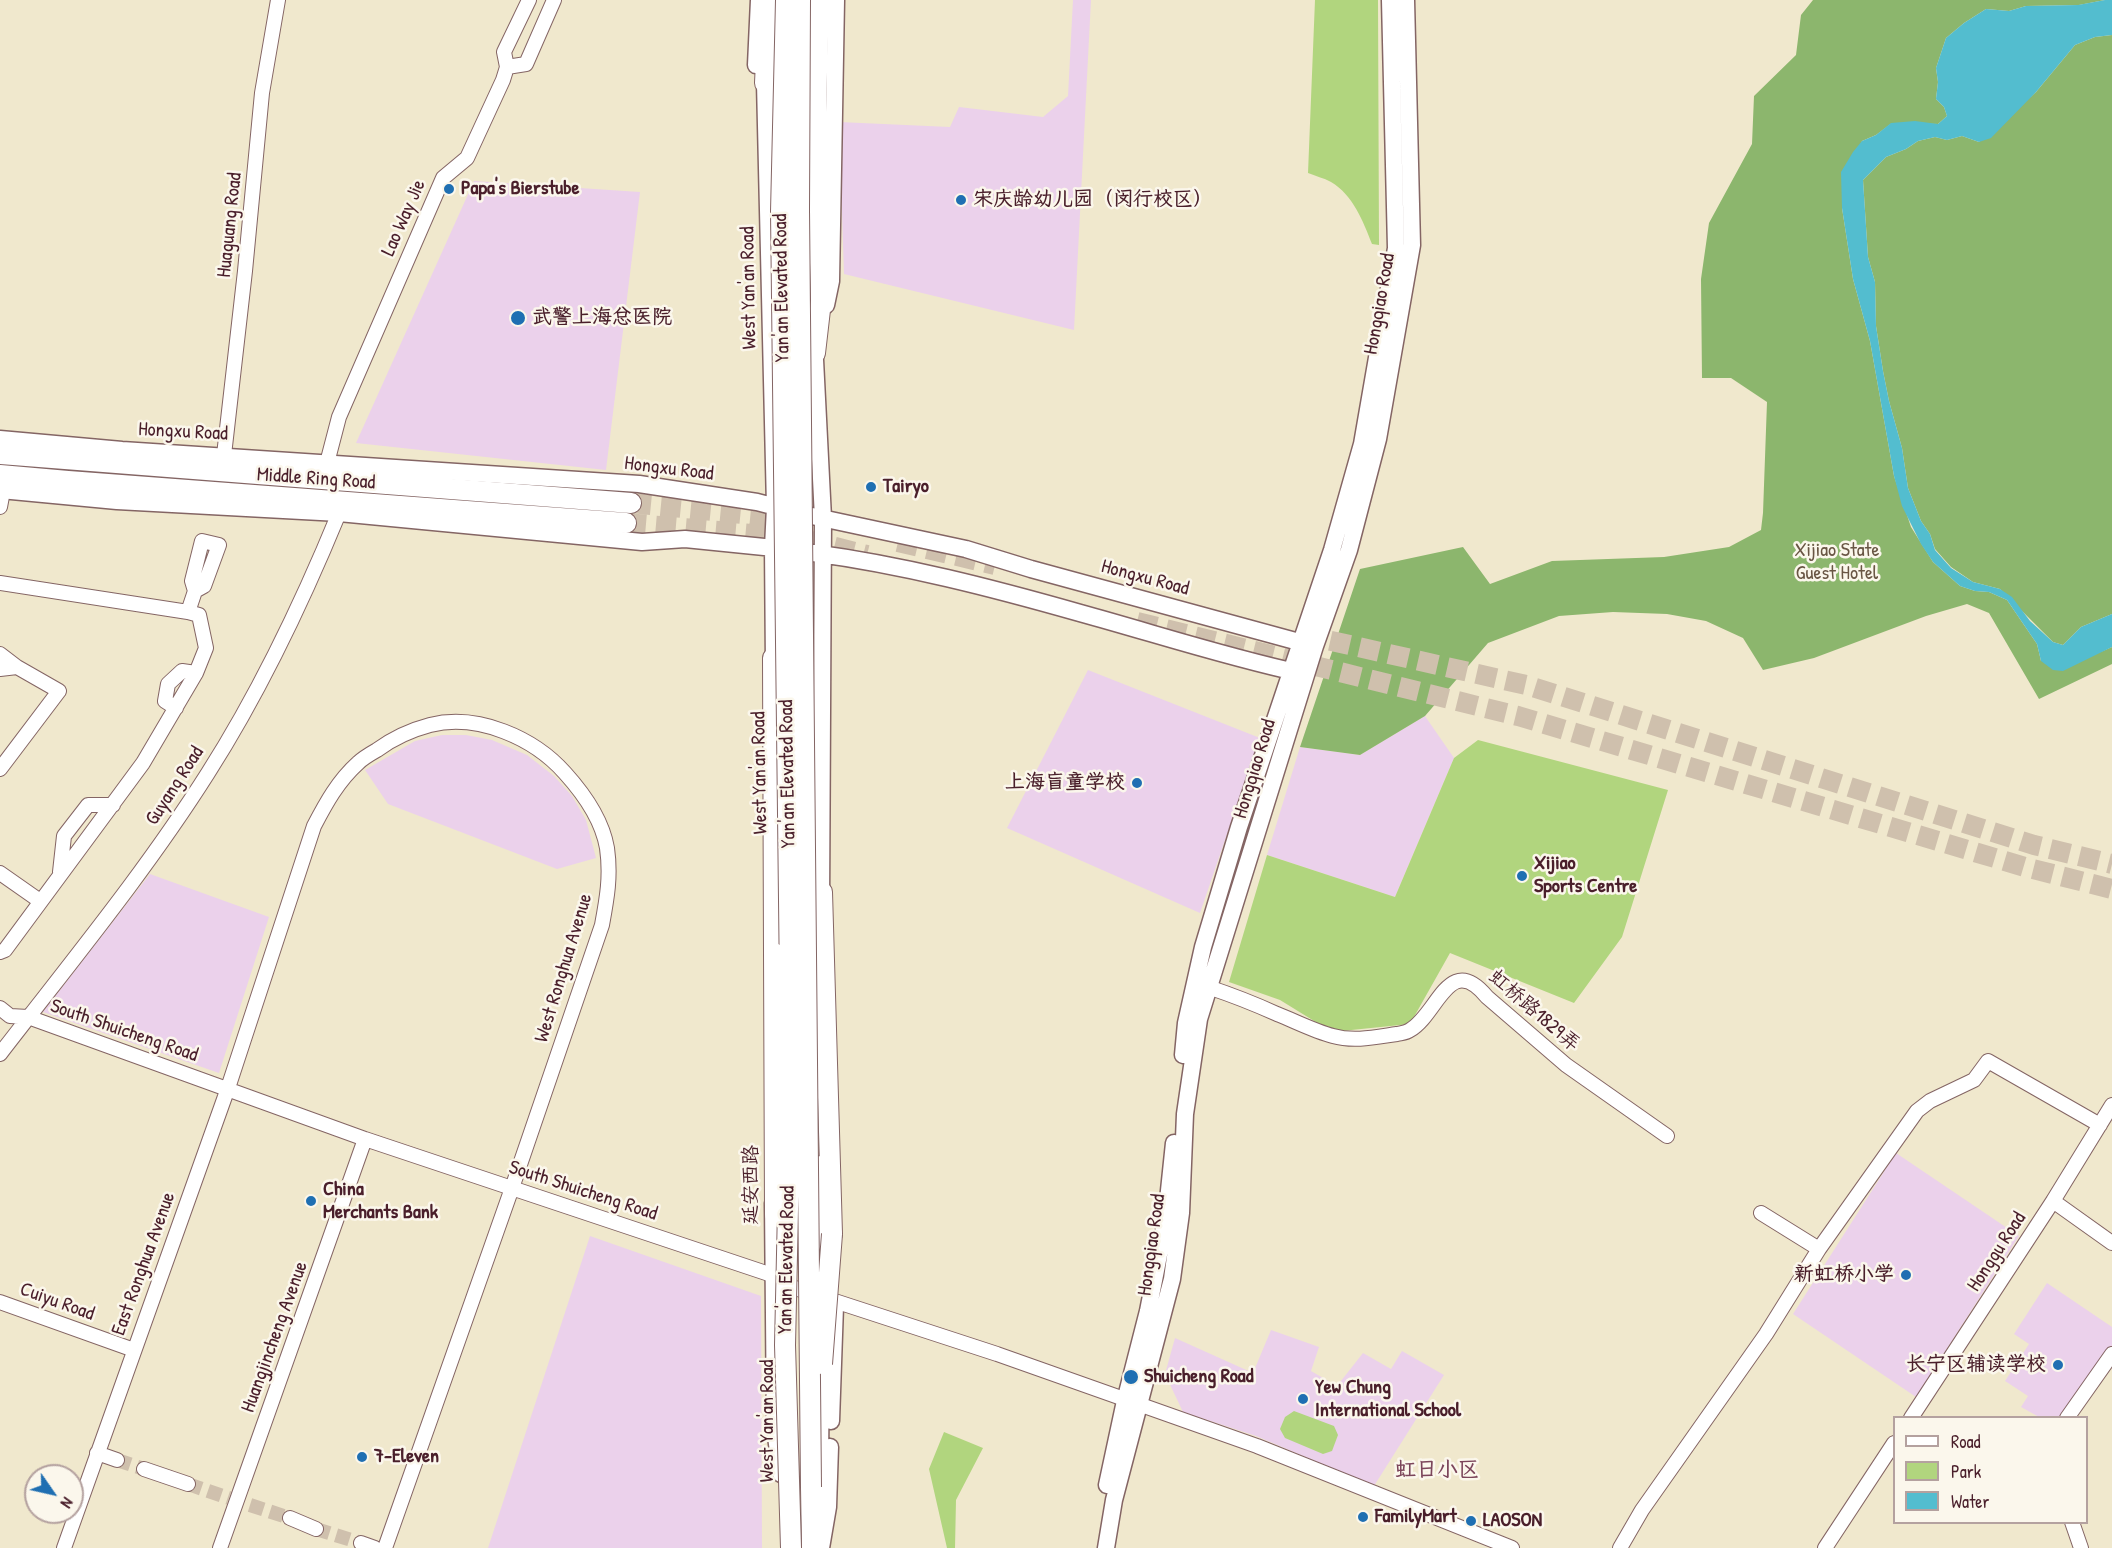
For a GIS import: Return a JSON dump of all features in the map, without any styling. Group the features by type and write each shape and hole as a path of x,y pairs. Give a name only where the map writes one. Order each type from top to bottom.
{"highway":[{"name":"Yan'an Elevated Road","path":"786,0 781,212 791,1072 785,1345 790,1543"},
{"name":"Yan'an Elevated Road","path":"800,0 799,231 812,1548"},
{"path":"815,353 821,301 816,108 819,0"},
{"path":"765,83 769,10"},
{"name":"Middle Ring Road","path":"0,454 631,503"},
{"name":"Middle Ring Road","path":"1,491 68,482 626,523"},
{"path":"773,658 775,1219 785,1345"},
{"path":"811,1486 832,1234 822,892"}],"main road":[{"path":"759,0 756,67 765,83"},
{"name":"West Yan'an Road","path":"780,0 780,23 765,83 775,507 773,658 782,721 783,941 790,1238 790,1543"},
{"path":"810,0 812,322 823,518 822,892 817,974 821,1146 828,1299 820,1548"},
{"path":"815,353 831,281 836,0"},
{"name":"Hongqiao Road","path":"1096,1548 1132,1403 1172,1280 1181,1213 1185,1114 1198,1019 1308,644 1362,444 1396,248 1390,0"},
{"name":"Hongqiao Road","path":"1308,644 1349,550 1378,439 1412,245 1406,0"},
{"name":"Hongxu Road","path":"0,439 122,450 639,484 775,507 966,549 1031,569 1308,644"},
{"path":"1,491 117,501 339,513 642,542 685,539 773,547 906,569 1022,597 1170,640 1299,673"},
{"name":"延安西路","path":"773,658 767,720 766,938 773,1095 772,1275 775,1429 790,1543"},
{"name":"Hongqiao Road","path":"1106,1548 1166,1219 1186,1023 1203,947 1239,827 1299,673"}],"street":[{"name":"Huaguang Road","path":"224,455 262,93 278,0"},
{"name":"Lao Way Jie","path":"327,463 339,417 443,178 467,158 507,67 504,52 529,0"},
{"path":"507,67 526,64 555,0"},
{"name":"Guyang Road","path":"0,1054 154,853 214,764 285,637 339,513"},
{"path":"0,582 199,615 206,648 196,673 143,763 5,950 0,952"},
{"path":"188,612 195,591"},
{"path":"0,654 17,668 59,691 0,769"},
{"path":"0,669 17,668"},
{"path":"176,708 165,701 168,684 182,671 196,673"},
{"path":"168,684 184,693"},
{"name":"West Ronghua Avenue","path":"228,1088 314,826 332,791 367,756 391,740 431,725 463,722 499,730 533,744 558,765 579,788 595,814 607,846 610,885 602,925 512,1188"},
{"path":"60,874 64,836 88,805 113,805"},
{"path":"72,826 88,837"},
{"path":"0,873 40,901"},
{"name":"虹桥路1829弄","path":"1208,987 1334,1036 1372,1039 1409,1031 1424,1018 1447,988 1460,979 1468,980 1480,988 1487,997 1566,1065 1667,1136"},
{"name":"South Shuicheng Road","path":"0,1008 10,1016 28,1017 366,1139 772,1275 789,1286 997,1354 1132,1403"},
{"path":"1620,1548 1642,1510 1766,1334 1819,1249 1917,1111 1930,1101 1974,1080 1988,1061 2100,1125"},
{"name":"East Ronghua Avenue","path":"64,1548 228,1088"},
{"name":"Honggu Road","path":"1912,1416 2053,1201 2112,1105"},
{"name":"Huangjincheng Avenue","path":"220,1548 239,1502 366,1139"},
{"path":"385,1548 512,1188"},
{"path":"2053,1201 2112,1243"},
{"path":"1761,1213 1819,1249"},
{"name":"Cuiyu Road","path":"0,1302 134,1350"},
{"path":"2068,1416 2112,1354"},
{"path":"1132,1403 1257,1446 1512,1548"},
{"path":"1825,1548 1893,1445"},
{"path":"97,1453 117,1460"},
{"path":"144,1469 188,1484"},
{"path":"290,1518 316,1529"},
{"path":"2073,1524 2081,1548"},
{"path":"361,1543 375,1548"}],"shaded area":[{"name":"宋庆龄幼儿园（闵行校区）","path":"1073,0 1091,0 1074,330 844,274 839,122 950,127 959,107 1043,117 1068,96"},
{"name":"武警上海总医院","path":"474,181 640,192 606,470 356,443"},
{"name":"上海盲童学校","path":"1088,670 1260,738 1200,913 1007,828"},
{"path":"1425,716 1454,758 1395,897 1267,855 1300,747 1360,755"},
{"path":"442,735 466,735 492,740 527,755 554,776 572,796 586,820 596,858 557,869 388,804 365,770 415,741"},
{"path":"150,874 269,917 219,1073 43,1012"},
{"name":"新虹桥小学","path":"1896,1153 2019,1236 1916,1397 1793,1314"},
{"path":"590,1236 761,1296 762,1548 488,1548"},
{"name":"长宁区辅读学校","path":"2047,1283 2112,1327 2112,1348 2064,1416 2037,1416 2021,1407 2028,1396 2005,1381 2029,1344 2014,1334"},
{"name":"Yew Chung International School","path":"1271,1330 1319,1347 1311,1371 1337,1386 1363,1353 1391,1369 1402,1351 1444,1375 1374,1486 1256,1436 1183,1412 1165,1374 1175,1338 1253,1373"}],"green space":[{"path":"1315,0 1378,0 1379,245 1372,244 1361,218 1339,187 1308,173"},
{"name":"Xijiao State Guest Hotel","path":"1813,0 2105,0 2079,5 2026,6 2009,11 1986,9 1964,23 1946,38 1936,68 1938,82 1936,99 1944,107 1947,116 1938,124 1892,123 1876,135 1862,141 1842,208 1853,279 1870,341 1894,476 1911,527 1933,562 1960,586 1975,591 1989,592 2007,600 2037,644 2041,661 2098,653 2112,647 2112,664 2039,699 1989,613 1967,604 1926,616 1814,658 1763,670 1743,638 1706,621 1667,614 1613,612 1559,616 1488,643 1425,716 1360,755 1300,747 1360,569 1463,547 1490,584 1552,561 1664,557 1729,547 1761,530 1767,402 1731,378 1702,378 1701,279 1709,223 1752,144 1754,96 1796,55 1801,15"},
{"name":"Xijiao State Guest Hotel","path":"2112,35 2112,614 2081,627 2063,645 2053,642 2000,589 1973,582 1951,567 1935,549 1930,534 1921,521 1908,488 1902,448 1883,371 1876,326 1875,282 1868,257 1863,180 1886,157 1918,141 1935,137 1947,140 1962,136 1979,142 2036,92 2075,45 2095,37"},
{"name":"Xijiao Sports Centre","path":"1478,740 1668,790 1622,937 1574,1003 1450,953 1410,1024 1332,1032 1280,1000 1229,982 1267,855 1395,897 1454,758"},
{"path":"1294,1411 1334,1426 1338,1435 1332,1451 1323,1454 1285,1438 1280,1429 1285,1417"},
{"path":"944,1432 983,1448 956,1500 955,1548 947,1548 929,1469"}],"water":[{"path":"2112,0 2112,35 2095,37 2075,45 2036,92 1991,138 1979,142 1962,136 1947,140 1935,137 1918,141 1886,157 1863,180 1868,257 1875,282 1876,326 1883,371 1902,448 1908,488 1921,521 1930,534 1935,550 1951,568 1973,582 2000,589 2012,597 2030,621 2053,642 2063,645 2081,627 2112,614 2112,647 2063,671 2053,670 2041,661 2037,644 2007,600 1989,592 1975,591 1960,586 1933,562 1902,506 1894,476 1870,341 1853,279 1842,208 1841,172 1862,141 1876,135 1891,123 1915,121 1938,124 1947,116 1944,107 1936,99 1938,82 1936,68 1946,38 1964,23 1986,9 2009,11 2026,6 2078,5"}],"tunnel":[{"path":"631,503 793,519"},
{"path":"626,523 799,538 867,555"},
{"path":"898,542 995,565"},
{"path":"1137,622 1518,716 2025,867 2112,889"},
{"path":"1301,634 1526,685 2034,845 2112,864"},
{"path":"117,1460 144,1469"},
{"path":"188,1484 229,1498"},
{"path":"250,1505 290,1518"},
{"path":"316,1529 361,1543"}],"place":[{"name":"Papa's Bierstube","path":"449,189"},
{"name":"宋庆龄幼儿园（闵行校区）","path":"961,200"},
{"name":"武警上海总医院","path":"518,318"},
{"name":"Tairyo","path":"871,487"},
{"name":"上海盲童学校","path":"1137,783"},
{"name":"Xijiao Sports Centre","path":"1522,876"},
{"name":"China Merchants Bank","path":"311,1201"},
{"name":"新虹桥小学","path":"1906,1275"},
{"name":"长宁区辅读学校","path":"2058,1365"},
{"name":"Shuicheng Road","path":"1131,1377"},
{"name":"Yew Chung International School","path":"1303,1399"},
{"name":"7-Eleven","path":"362,1457"},
{"name":"FamilyMart","path":"1363,1517"},
{"name":"LAOSON","path":"1471,1521"}],"district":[{"name":"虹日小区","path":"1437,1470"}]}
